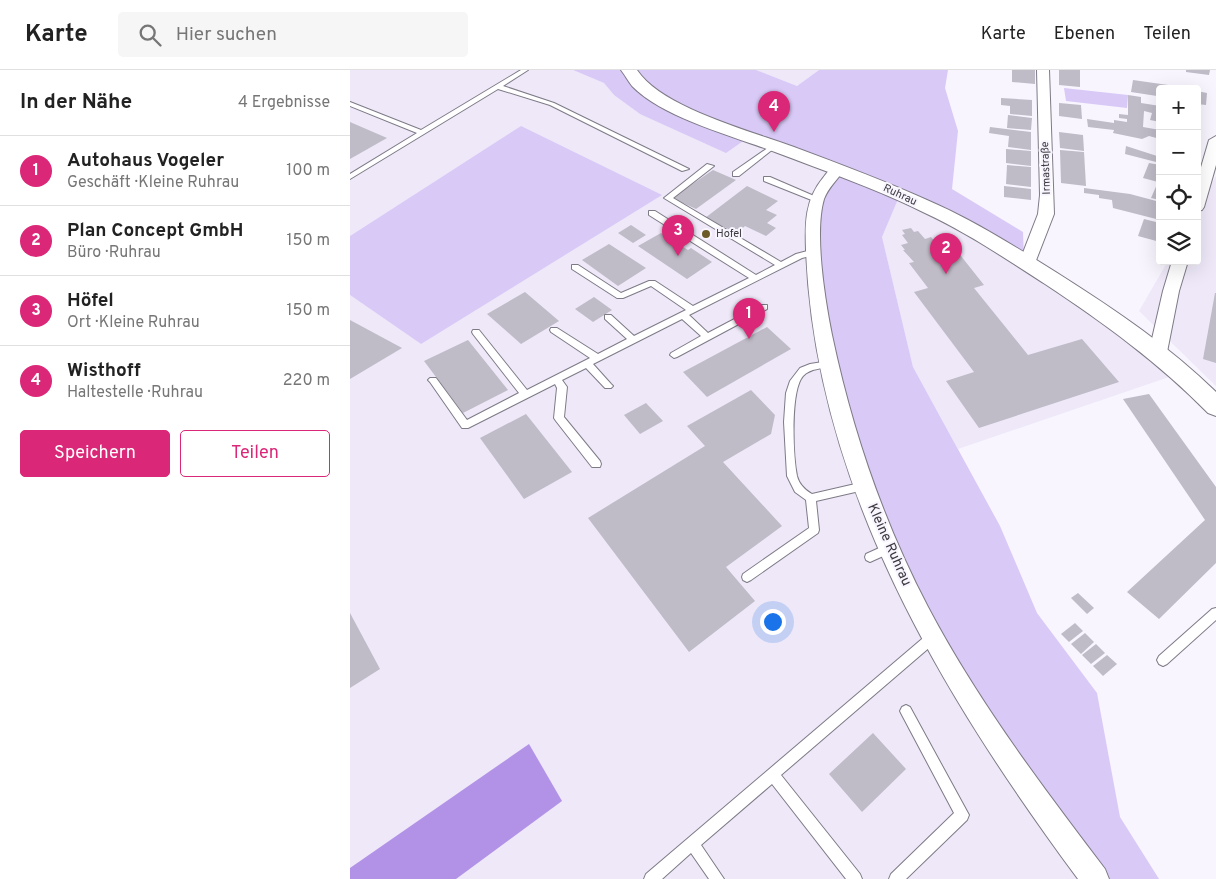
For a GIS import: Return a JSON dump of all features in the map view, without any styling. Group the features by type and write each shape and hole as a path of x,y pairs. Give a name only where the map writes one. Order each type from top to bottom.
{"street":[{"name":"Ruhrau","path":"630,70 631,75 644,90 665,102 693,115 868,181 978,233 1027,263 1158,352 1216,407"},
{"name":"Irmastraße","path":"1027,263 1046,214 1043,70"},
{"path":"1201,193 1216,140"},
{"name":"Kleine Ruhrau","path":"837,170 818,199 815,218 819,310 838,401 864,486 879,553 933,637 971,703 1088,876"},
{"path":"1158,352 1171,291 1179,265"}],"lane":[{"path":"350,177 525,70"},
{"path":"498,87 552,104 684,169"},
{"path":"350,104 422,133"},
{"path":"736,174 774,146"},
{"path":"710,166 668,198 781,265"},
{"path":"767,179 818,199"},
{"path":"652,212 755,278"},
{"path":"433,380 465,425 799,256 815,252"},
{"path":"575,267 620,296 652,283 693,310"},
{"path":"674,355 764,307"},
{"path":"683,315 707,337"},
{"path":"608,317 633,340"},
{"path":"554,330 597,358"},
{"path":"476,332 525,394"},
{"path":"587,363 608,386"},
{"path":"829,364 812,367 800,373 794,381 789,398 792,476 800,491 811,498 864,486"},
{"path":"556,379 562,387 558,418 596,464"},
{"path":"747,577 814,530 811,498"},
{"path":"1162,660 1216,613"},
{"path":"651,879 933,637"},
{"path":"896,879 962,815 906,711"},
{"path":"773,775 855,879"},
{"path":"693,844 717,879"}],"shaded area":[{"path":"350,70 573,70 604,83 614,95 640,114 746,139 834,170 1091,879 350,879 350,295 421,344 521,126 350,236"},
{"path":"573,70 628,70 641,90 746,139 726,153 640,114 614,95 604,83"},
{"path":"632,70 756,70 797,86 819,70 948,70 945,88 958,131 952,189 1023,232 1024,259 814,159 668,101"},
{"path":"756,70 819,70 797,86"},
{"path":"1064,88 1128,95 1127,108 1066,101"},
{"path":"521,126 662,195 421,344 350,295 350,236"},
{"path":"838,172 899,197 882,237 913,367 1000,526 1037,613 1097,693 1120,817 1159,879 1104,879 1025,779 890,547 831,365 817,219 825,190"},
{"path":"1216,176 1216,386 1139,311 1166,265 1201,265 1201,202"},
{"path":"899,197 978,235 1178,374 958,449 913,367 882,237"},
{"path":"529,744 562,801 456,879 350,879 350,868"}],"building":[{"path":"1012,70 1035,70 1035,84 1012,82"},
{"path":"1059,70 1080,70 1080,87 1059,85"},
{"path":"1186,70 1210,70 1209,75 1186,72"},
{"path":"1133,80 1168,85 1156,85 1156,96 1131,92"},
{"path":"1201,92 1207,93 1206,105 1201,104"},
{"path":"1128,95 1141,97 1141,103 1156,105 1156,121 1150,120 1152,113 1144,111 1143,127 1156,129 1156,138 1149,136 1142,139 1113,133 1114,130 1088,127 1087,119 1114,123 1114,120 1127,122 1127,119 1119,118 1119,114 1128,115"},
{"path":"1001,98 1032,100 1032,116 1010,114 1010,106 1001,105"},
{"path":"1059,103 1081,105 1082,119 1059,116"},
{"path":"1008,115 1032,118 1031,130 1007,128"},
{"path":"350,122 387,138 350,159"},
{"path":"990,127 1031,132 1031,150 1008,147 1009,136 989,133"},
{"path":"1059,132 1083,135 1084,151 1060,148"},
{"path":"1126,146 1156,156 1156,162 1125,154"},
{"path":"1006,149 1031,151 1031,166 1006,163"},
{"path":"1060,150 1084,152 1086,186 1061,183"},
{"path":"1149,163 1156,164 1156,181 1143,178"},
{"path":"1007,165 1031,167 1031,187 1006,184"},
{"path":"713,170 736,180 696,209 672,198"},
{"path":"747,186 778,201 766,210 777,215 767,223 776,228 766,236 745,226 737,233 705,218"},
{"path":"1004,186 1031,189 1031,200 1004,197"},
{"path":"1156,187 1156,199 1151,198"},
{"path":"1084,188 1130,194 1156,201 1156,219 1113,208 1112,200 1099,198 1099,195 1084,193"},
{"path":"1144,219 1156,222 1156,241 1138,236"},
{"path":"631,225 646,235 633,243 618,233"},
{"path":"911,228 914,232 918,231 925,239 931,237 945,254 957,251 984,285 974,288 1028,355 1082,339 1119,382 979,428 946,381 974,372 914,292 928,288 909,263 914,262 901,245 908,243 902,235 905,234 902,230"},
{"path":"661,233 688,250 691,248 712,262 687,279 638,246"},
{"path":"609,244 646,268 618,286 582,260"},
{"path":"525,292 559,321 521,344 487,314"},
{"path":"1216,293 1216,363 1203,359"},
{"path":"594,297 612,310 593,322 575,309"},
{"path":"350,320 402,348 350,379"},
{"path":"767,327 791,349 707,397 683,372"},
{"path":"468,340 508,390 463,413 424,361"},
{"path":"751,390 775,415 771,434 723,462 782,526 726,567 755,601 689,652 588,518 705,446 687,426"},
{"path":"1149,394 1216,487 1216,563 1159,619 1127,592 1205,520 1123,399"},
{"path":"646,403 663,421 640,434 624,415"},
{"path":"526,414 572,472 524,499 480,438"},
{"path":"1078,593 1094,608 1087,614 1071,598"},
{"path":"350,613 380,669 350,688"},
{"path":"1075,623 1083,631 1069,642 1061,634"},
{"path":"1085,633 1094,642 1081,654 1071,644"},
{"path":"1096,644 1105,653 1091,664 1082,655"},
{"path":"1107,655 1117,664 1103,676 1093,666"},
{"path":"873,733 906,769 862,812 829,774"}],"place":[{"name":"Wisthoff","path":"774,132"},
{"name":"Hofel","path":"706,234"},
{"name":"Höfel","path":"678,256"},
{"name":"Plan Concept GmbH","path":"946,274"},
{"name":"Autohaus Vogeler","path":"749,339"}]}
